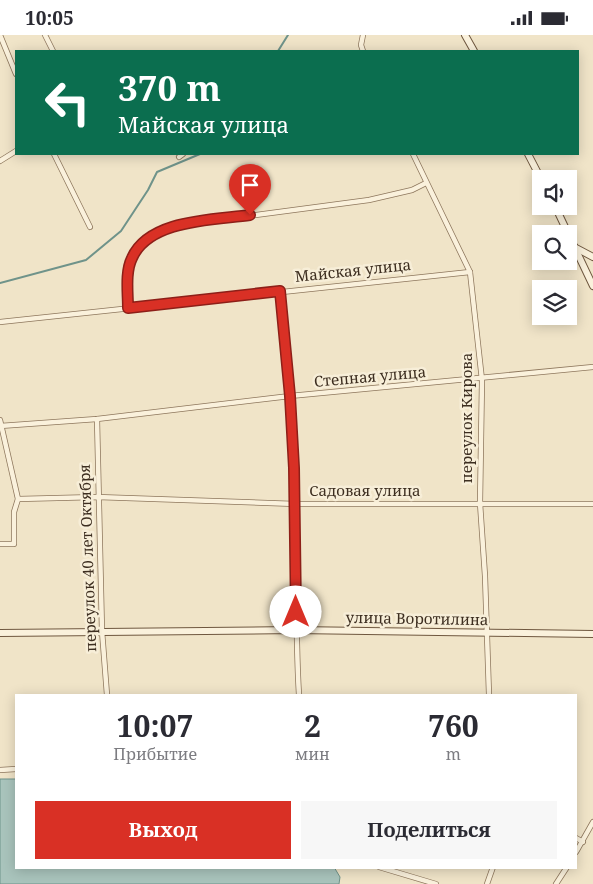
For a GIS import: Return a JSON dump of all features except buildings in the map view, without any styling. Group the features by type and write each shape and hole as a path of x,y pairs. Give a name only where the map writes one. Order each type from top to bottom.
{"street":[{"path":"0,35 15,72"},
{"path":"45,35 52,50"},
{"path":"363,35 361,45 363,50"},
{"path":"465,35 473,50"},
{"path":"0,161 15,152"},
{"path":"54,155 90,227"},
{"name":"переулок Кирова","path":"412,155 470,272 482,380 480,503 490,694"},
{"path":"529,155 536,170"},
{"path":"128,308 128,279 132,258 155,234 172,226 369,201 412,190 426,183"},
{"path":"577,248 593,257"},
{"path":"577,249 593,286"},
{"name":"Майская улица","path":"0,322 470,272"},
{"path":"280,291 290,396 296,504 295,630 299,694"},
{"name":"Степная улица","path":"0,424 97,419 290,396 482,380 593,367"},
{"name":"переулок 40 лет Октября","path":"97,419 102,631 107,694"},
{"path":"0,424 18,499 14,512 14,544 0,544"},
{"name":"Садовая улица","path":"18,499 98,497 296,504 593,504"},
{"name":"улица Воротилина","path":"0,633 295,630 593,634"},
{"path":"0,770 15,769"},
{"path":"577,851 593,822"},
{"path":"577,839 583,842"},
{"path":"386,869 436,884"},
{"path":"487,884 492,869"},
{"path":"556,884 566,869"}],"water":[{"path":"0,779 15,779 15,869 335,869 340,877 339,884 0,884"}],"waterway":[{"path":"279,50 288,35"},
{"path":"0,283 86,260 121,231 148,190 157,172 198,155"}],"route":[{"path":"250,215 172,226 155,234 142,245 132,258 128,279 128,308 280,291 290,396 296,504 296,612"}]}
